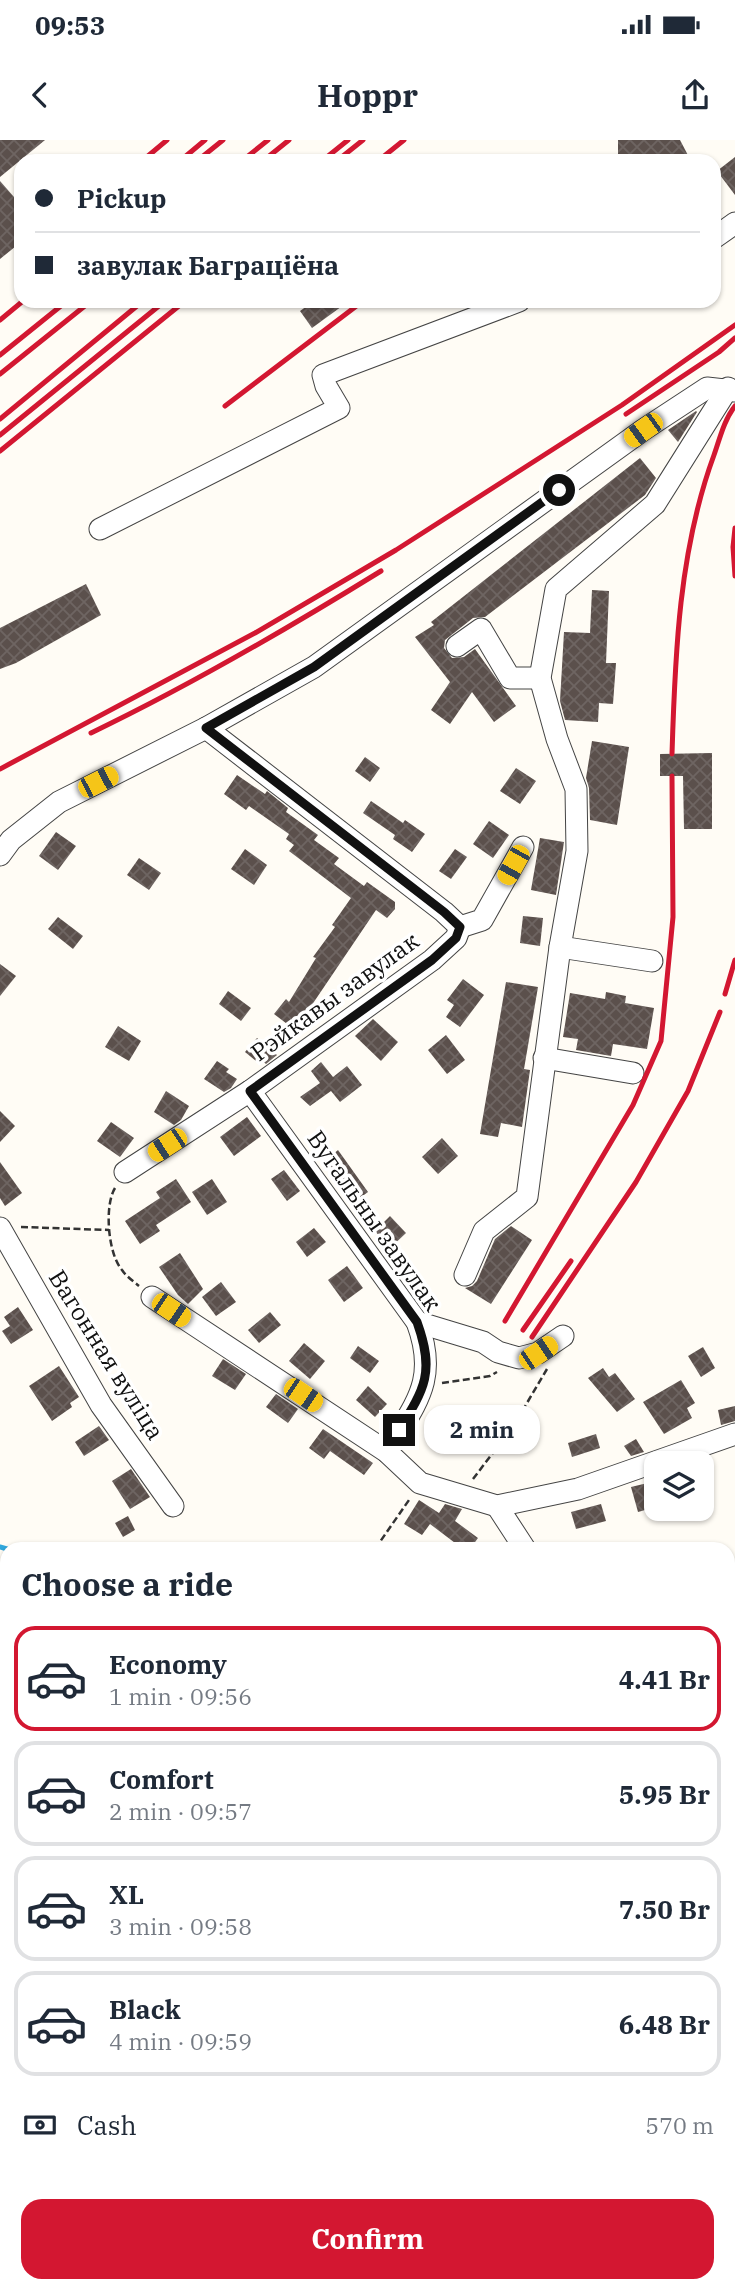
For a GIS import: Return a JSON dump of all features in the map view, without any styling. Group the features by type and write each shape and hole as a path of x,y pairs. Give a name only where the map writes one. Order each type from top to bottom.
{"street":[{"path":"100,529 339,408 323,375 500,308"},
{"path":"0,855 11,840 59,802 206,728 314,667 643,430 707,388 732,390 655,504 556,589 540,678 557,739 576,789 577,851 560,947 527,1197 484,1231 465,1275"},
{"path":"457,646 481,629 510,678 540,678"},
{"path":"206,728 460,927"},
{"name":"Рэйкавы завулак","path":"125,1172 250,1091 432,960 456,938 460,927 482,920 523,846"},
{"path":"560,947 652,961"},
{"path":"544,1058 633,1073"},
{"name":"Вугальны завулак","path":"250,1091 417,1322 425,1344 423,1391"},
{"name":"Вагонная вуліца","path":"6,1227 102,1405 173,1506"},
{"path":"152,1297 387,1452 420,1482 497,1506 578,1489 735,1434"},
{"path":"417,1322 483,1342 498,1353 520,1358 538,1353 558,1339"},
{"path":"387,1452 423,1391"},
{"path":"497,1506 520,1542"}],"path":[{"path":"110,1196 109,1230 121,1270 152,1297"},
{"path":"6,1227 109,1230"},
{"path":"468,1496 474,1476 514,1425 551,1364 558,1339"},
{"path":"423,1391 440,1383 490,1376 520,1358"},
{"path":"380,1542 409,1500"}],"building":[{"path":"0,140 45,140 28,154 14,154 14,165 0,177"},
{"path":"618,140 680,140 687,154 618,154"},
{"path":"735,157 735,195 721,176 721,168"},
{"path":"0,181 14,197 14,248 0,259"},
{"path":"304,308 339,308 312,328 300,311"},
{"path":"697,412 678,442 668,430"},
{"path":"640,458 656,478 645,495 485,617 473,618 445,640 444,648 452,658 464,657 475,649 516,706 494,722 472,692 450,724 431,710 450,682 415,637 434,625 431,622"},
{"path":"86,584 101,615 16,663 0,669 0,628"},
{"path":"592,590 609,591 606,663 616,663 613,704 599,703 598,722 565,720 560,701 564,632 590,633"},
{"path":"592,741 629,747 617,825 590,820 586,778"},
{"path":"712,753 712,829 684,829 683,776 660,776 660,754"},
{"path":"365,757 380,768 370,782 355,771"},
{"path":"516,768 536,781 520,804 500,791"},
{"path":"237,775 265,794 267,791 288,808 286,812 318,835 314,840 339,858 334,864 364,886 367,882 395,902 395,909 387,918 376,910 295,1030 274,1014 286,999 289,1002 316,958 313,957 335,927 332,925 351,898 289,851 294,845 286,839 289,834 249,806 246,810 224,794"},
{"path":"371,801 425,834 412,852 393,839 395,835 363,813"},
{"path":"489,821 509,835 493,858 473,844"},
{"path":"56,832 76,846 58,870 39,856"},
{"path":"540,838 564,842 556,895 531,890"},
{"path":"245,849 267,865 254,885 231,869"},
{"path":"455,849 467,857 451,879 439,871"},
{"path":"139,858 161,873 149,890 127,875"},
{"path":"523,916 543,918 540,946 520,943"},
{"path":"58,917 83,936 73,949 48,929"},
{"path":"0,964 16,976 0,996"},
{"path":"463,979 484,995 460,1027 446,1017 454,1005 447,1000"},
{"path":"506,982 538,987 524,1069 530,1070 522,1127 501,1123 498,1137 480,1134"},
{"path":"228,991 251,1008 241,1021 219,1004"},
{"path":"606,992 626,996 625,1003 654,1008 647,1049 613,1044 611,1056 576,1050 578,1039 563,1037 570,993 605,999"},
{"path":"373,1019 398,1042 381,1061 355,1036"},
{"path":"118,1026 141,1041 129,1061 105,1047"},
{"path":"446,1035 465,1060 447,1074 428,1050"},
{"path":"257,1038 277,1055 266,1064 259,1058 256,1061 245,1052"},
{"path":"217,1061 229,1069 226,1072 237,1079 231,1088 224,1092 204,1079"},
{"path":"321,1062 333,1077 347,1066 362,1085 340,1102 331,1091 310,1106 300,1097 320,1083 311,1071"},
{"path":"166,1091 189,1106 181,1120 174,1125 154,1112"},
{"path":"0,1111 15,1126 0,1142"},
{"path":"247,1117 261,1136 234,1156 220,1137"},
{"path":"111,1122 134,1138 120,1157 97,1141"},
{"path":"442,1138 458,1156 438,1174 422,1157"},
{"path":"338,1150 368,1192 357,1200 340,1175 325,1161"},
{"path":"0,1162 22,1193 5,1206 0,1198"},
{"path":"284,1170 300,1191 287,1201 271,1179"},
{"path":"176,1179 191,1202 156,1225 160,1231 140,1244 125,1221 160,1198 156,1192"},
{"path":"212,1179 227,1202 207,1215 192,1192"},
{"path":"390,1216 406,1233 386,1252 377,1242 381,1238 375,1231"},
{"path":"511,1226 532,1240 491,1304 465,1288 477,1281 495,1239"},
{"path":"314,1228 326,1242 307,1257 296,1242"},
{"path":"180,1253 203,1289 188,1304 178,1295 159,1267"},
{"path":"347,1266 363,1288 344,1302 328,1280"},
{"path":"412,1268 422,1278 410,1290 402,1278"},
{"path":"221,1282 236,1302 216,1316 202,1297"},
{"path":"18,1307 33,1330 11,1344 2,1331 10,1326 4,1317"},
{"path":"270,1312 281,1325 259,1343 248,1330"},
{"path":"304,1343 325,1361 310,1379 289,1361"},
{"path":"358,1346 379,1361 370,1373 350,1358"},
{"path":"703,1347 715,1368 701,1377 688,1356"},
{"path":"223,1359 246,1374 235,1390 212,1376"},
{"path":"59,1366 79,1397 70,1403 72,1407 52,1421 29,1386"},
{"path":"603,1368 609,1377 615,1373 635,1399 617,1412 588,1378"},
{"path":"681,1380 695,1403 687,1408 692,1418 664,1434 643,1402"},
{"path":"368,1386 387,1404 375,1417 356,1400"},
{"path":"276,1394 298,1409 288,1423 266,1407"},
{"path":"735,1406 735,1421 721,1425 718,1410"},
{"path":"99,1426 109,1440 84,1456 75,1442"},
{"path":"323,1429 373,1463 364,1475 330,1451 324,1459 309,1448"},
{"path":"596,1434 600,1448 572,1457 568,1443"},
{"path":"636,1439 644,1452 631,1456 624,1446"},
{"path":"131,1469 150,1497 130,1509 112,1481"},
{"path":"644,1484 644,1510 638,1512 631,1487"},
{"path":"419,1500 439,1513 445,1504 462,1509 455,1521 478,1538 475,1542 454,1542 430,1524 422,1535 404,1524"},
{"path":"601,1504 606,1521 576,1529 571,1512"},
{"path":"128,1516 135,1530 123,1537 115,1523"}],"railway":[{"path":"150,154 167,140"},
{"path":"188,154 205,140"},
{"path":"206,154 223,140"},
{"path":"251,154 268,140"},
{"path":"272,154 289,140"},
{"path":"331,154 348,140"},
{"path":"346,154 363,140"},
{"path":"387,154 404,140"},
{"path":"0,320 15,308"},
{"path":"0,355 58,308"},
{"path":"0,374 82,308"},
{"path":"0,419 135,308"},
{"path":"0,435 156,308"},
{"path":"0,451 176,308"},
{"path":"225,406 354,308"},
{"path":"0,769 255,633 396,550 622,405 735,325"},
{"path":"626,414 719,352 735,338"},
{"path":"672,754 677,640 686,565 702,491 723,429 735,406"},
{"path":"735,528 735,576"},
{"path":"91,733 238,656 381,571"},
{"path":"505,1321 633,1105 661,1041 673,917 672,776"},
{"path":"725,994 735,960"},
{"path":"532,1337 636,1182 688,1091 720,1012"},
{"path":"523,1330 571,1261"}],"route":[{"path":"399,1430 423,1391 425,1344 417,1322 250,1091 432,960 456,938 460,927 206,728 314,667 559,490"}]}
